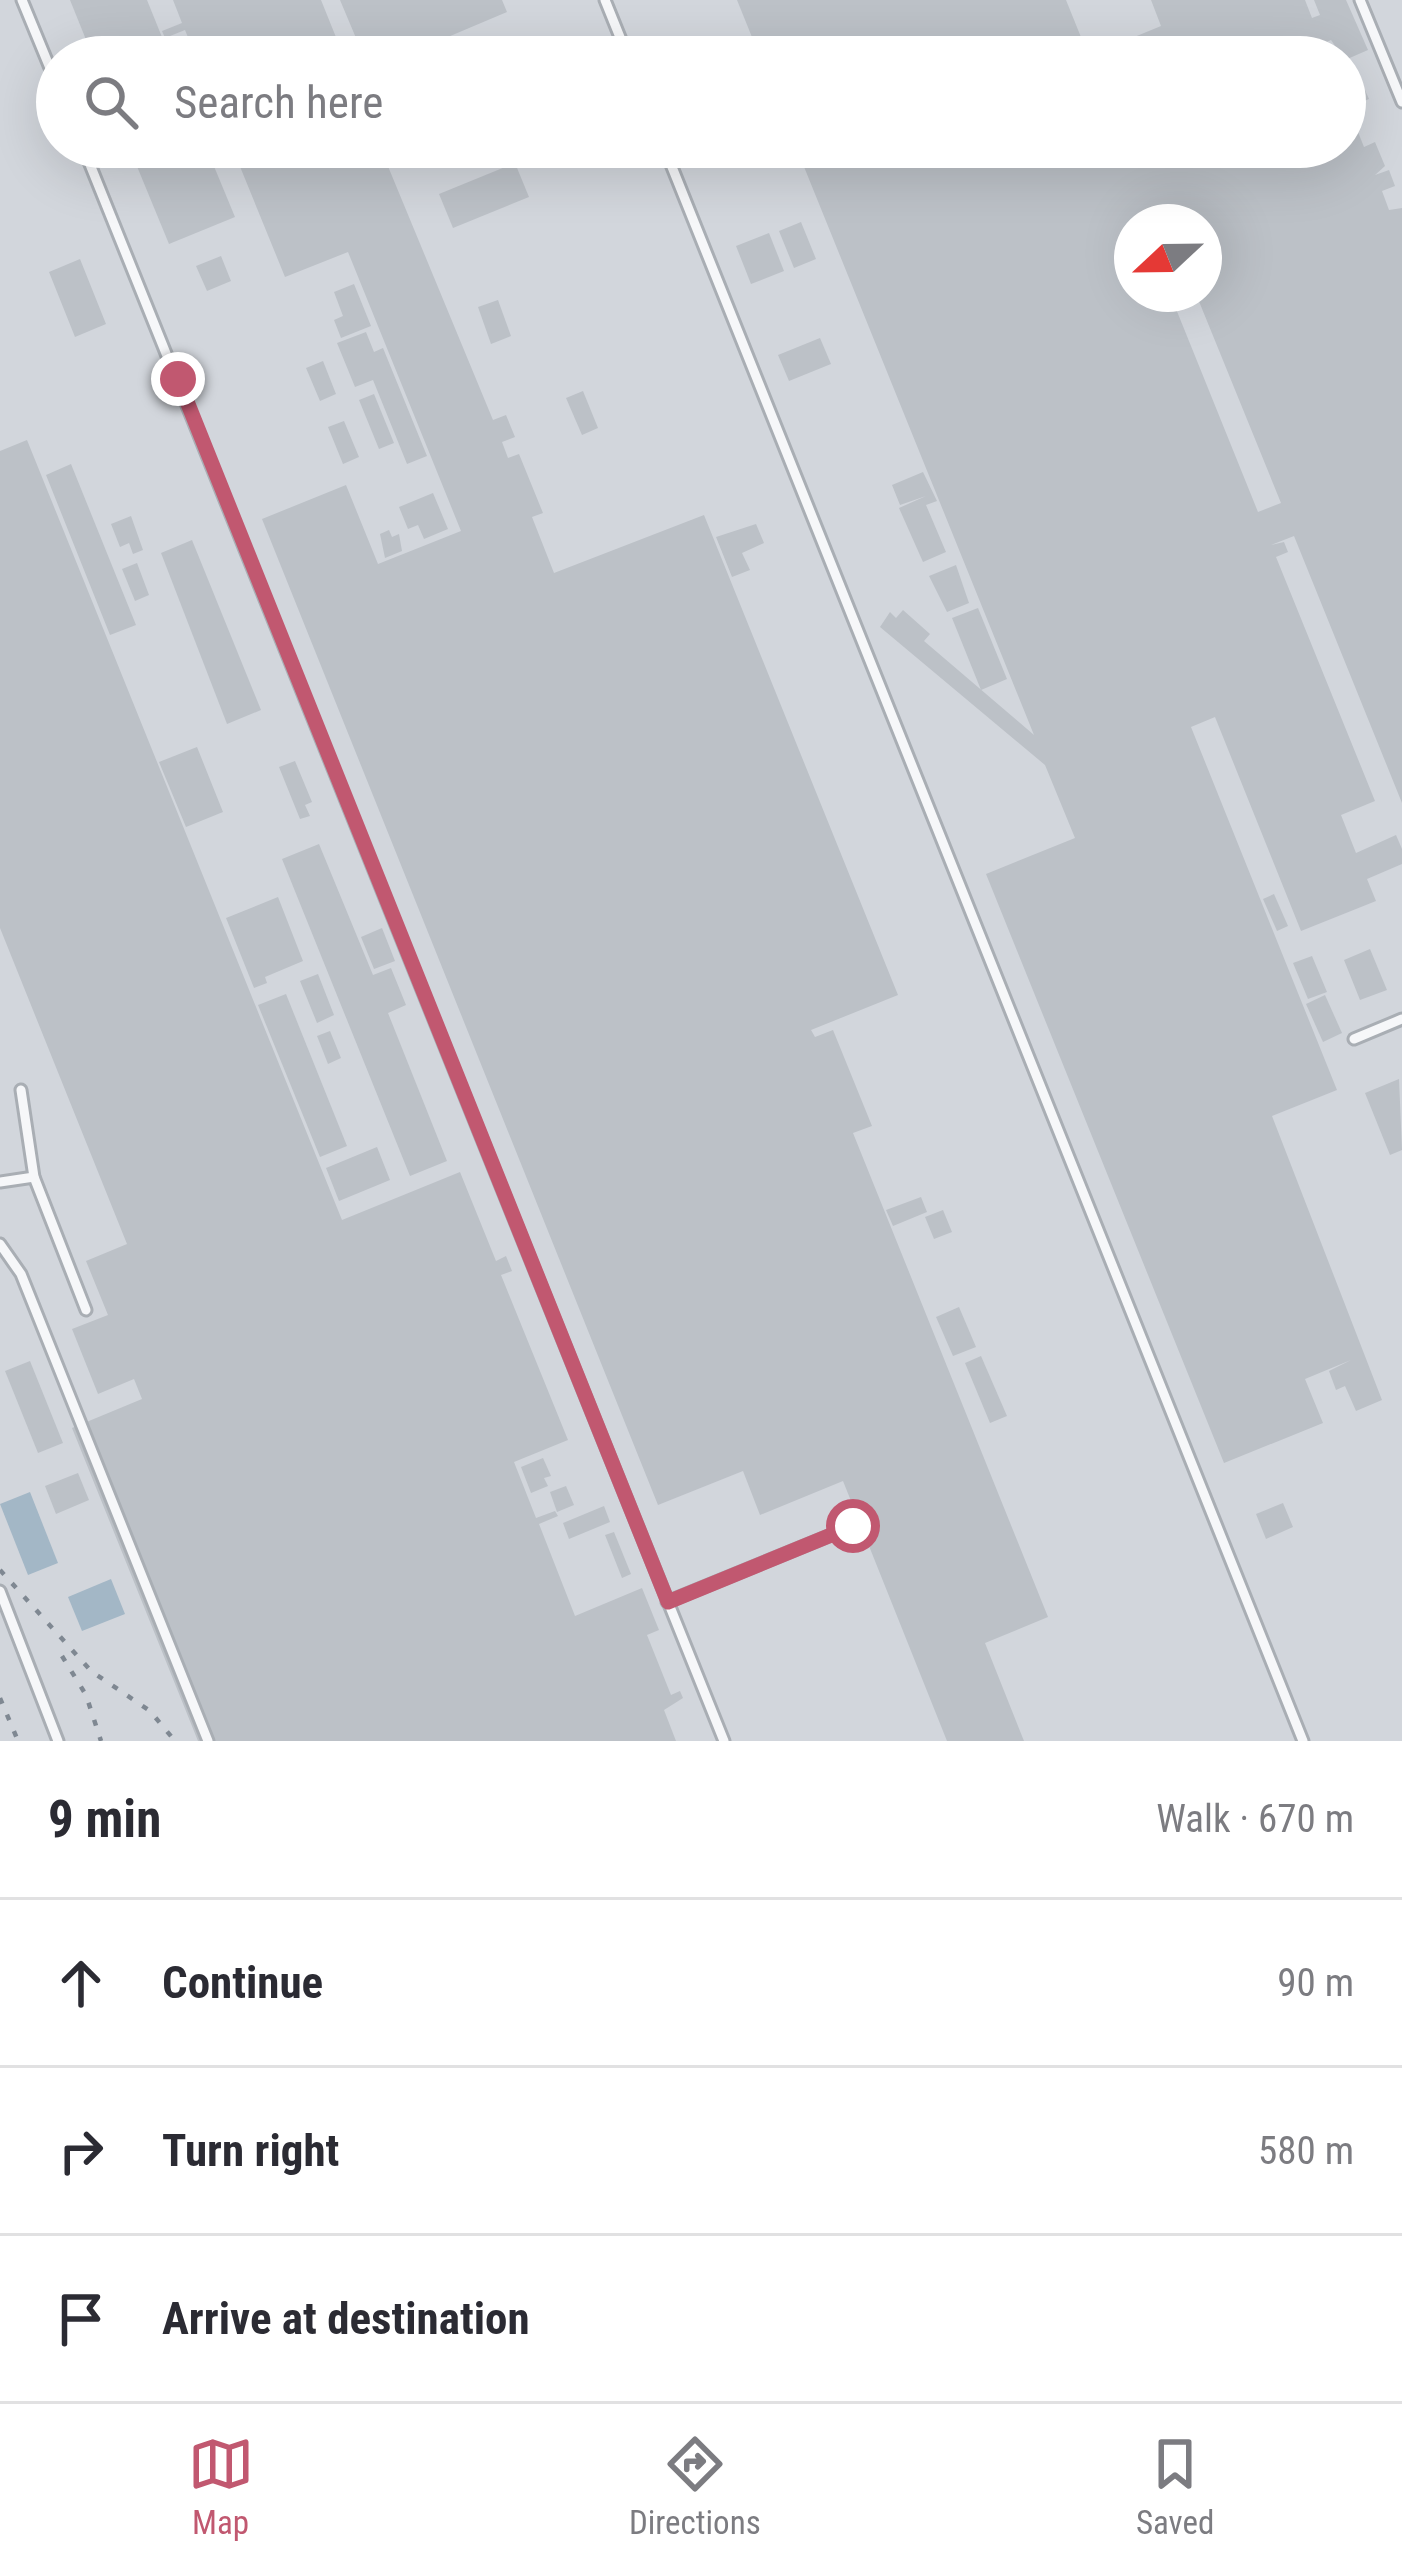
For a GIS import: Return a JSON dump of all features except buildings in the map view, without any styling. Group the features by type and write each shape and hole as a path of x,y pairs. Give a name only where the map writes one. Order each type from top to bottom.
{"lane":[{"path":"22,0 37,36"},
{"path":"604,0 619,36"},
{"path":"1360,0 1402,102"},
{"path":"90,168 724,1741"},
{"path":"672,168 1303,1741"},
{"path":"1354,1039 1402,1019"},
{"path":"20,1090 34,1177 86,1310"},
{"path":"0,1182 34,1177"},
{"path":"0,1244 21,1274 208,1741"},
{"path":"668,1602 853,1526"},
{"path":"0,1591 58,1741"}],"shaded area":[{"path":"0,0 1402,0 1402,1741 0,1741"}],"water":[{"path":"30,1492 58,1563 28,1575 0,1504"},
{"path":"111,1579 125,1614 82,1631 68,1597"}],"railway":[{"path":"0,1570 91,1671 150,1711 175,1741"},
{"path":"62,1656 86,1695 101,1741"},
{"path":"0,1698 18,1741"}],"route":[{"path":"178,379 668,1602 853,1526"}]}
